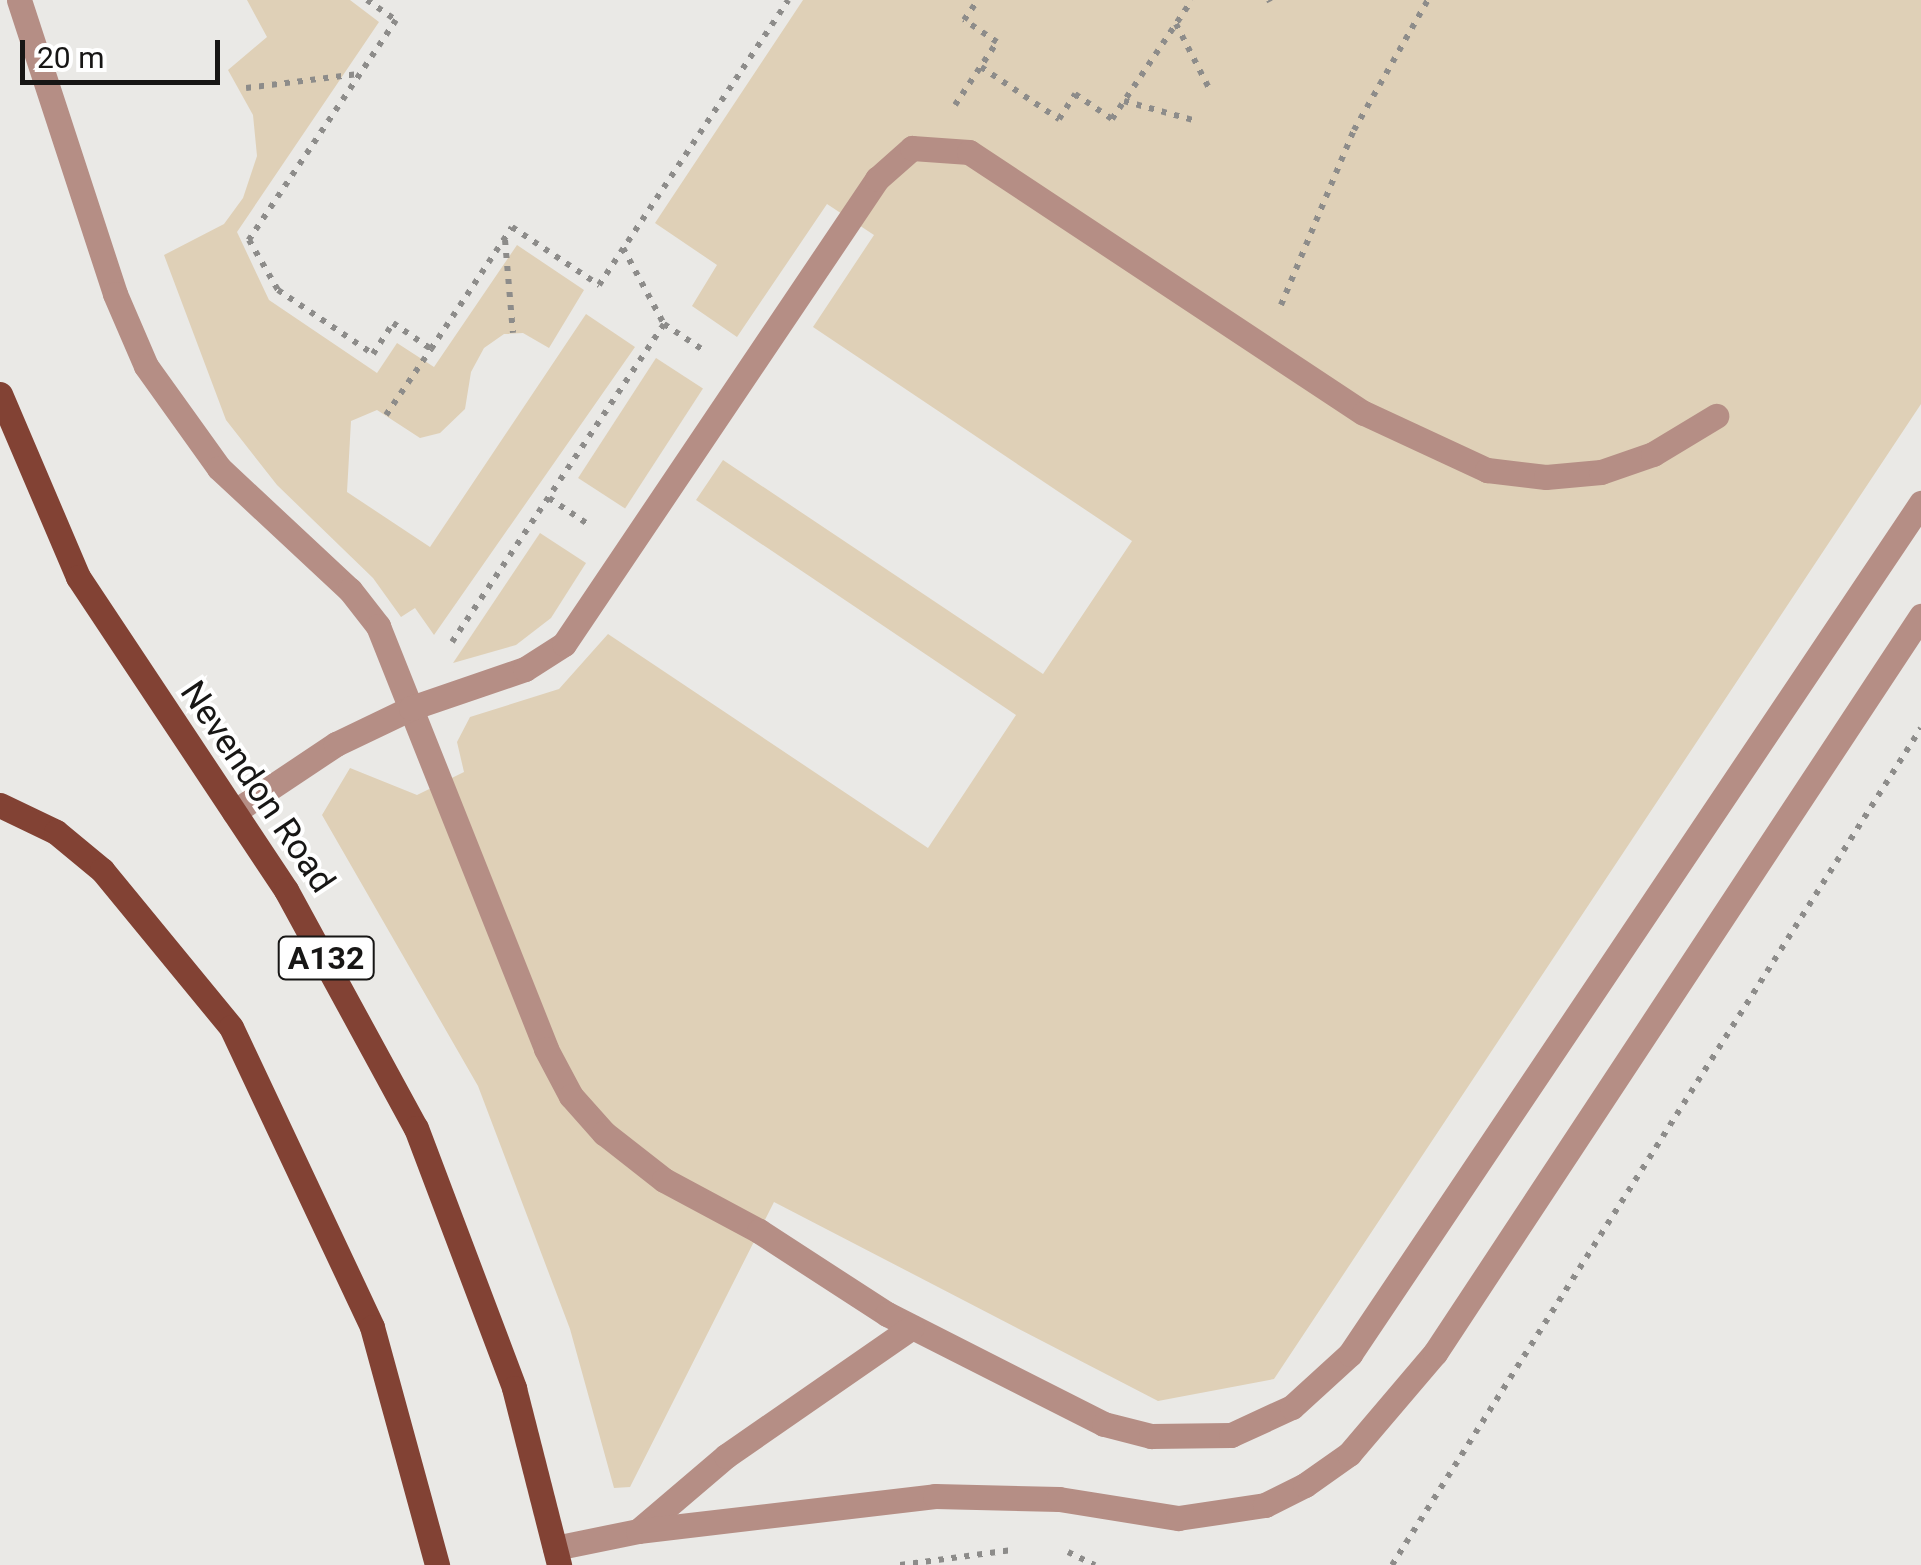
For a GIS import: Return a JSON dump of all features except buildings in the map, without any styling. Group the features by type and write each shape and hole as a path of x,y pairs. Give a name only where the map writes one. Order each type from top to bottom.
{"main road":[{"name":"Nevendon Road","path":"0,394 78,577 332,966 416,1128 508,1371 557,1557"},
{"path":"0,805 56,832 102,870 230,1027 372,1327 437,1565"}],"lane":[{"path":"19,0 115,294 146,366 220,468 350,590 378,626 546,1049 571,1096 649,1170 912,1328 1051,1402 1151,1436 1231,1435 1263,1424 1321,1385 1389,1298 1921,503"},
{"path":"234,812 336,744 411,708 525,668 564,644 877,179 896,158 928,144 970,152 1364,413 1487,470 1546,477 1600,472 1652,454 1716,416"},
{"path":"557,1557 638,1530 968,1496 1059,1499 1178,1518 1265,1505 1305,1486 1349,1454 1434,1353 1921,616"},
{"path":"638,1530 726,1456 912,1328"}],"path":[{"path":"367,0 396,20 249,240 278,290 373,354 393,323 431,348"},
{"path":"386,415 512,226 599,285 788,0"},
{"path":"928,144 997,42 964,20 978,0"},
{"path":"981,66 1059,119 1075,94 1112,119 1192,0"},
{"path":"1265,347 1339,162 1428,0"},
{"path":"1176,24 1211,92"},
{"path":"246,88 360,73"},
{"path":"1124,101 1193,120"},
{"path":"504,238 513,333"},
{"path":"624,248 664,324 744,378"},
{"path":"443,655 664,324"},
{"path":"1392,1565 1921,728"},
{"path":"1052,1544 1094,1565"},
{"path":"900,1565 1033,1547"}],"shaded area":[{"path":"247,0 350,0 379,22 237,232 269,300 377,373 397,343 434,367 517,245 584,290 549,348 523,333 504,334 484,348 471,372 465,409 440,433 420,438 377,410 351,421 347,492 430,547 586,314 635,347 434,635 415,608 401,617 373,578 277,485 226,420 164,255 224,224 243,198 257,156 253,115 228,70 267,37"},
{"path":"803,0 1921,0 1921,404 1274,1379 1158,1401 774,1202 630,1487 614,1488 570,1329 478,1086 322,815 350,768 417,795 464,772 457,742 470,717 559,689 608,634 928,848 1016,715 696,500 723,460 1043,674 1132,541 813,327 874,235 827,204 737,337 692,306 717,265 655,223"},
{"path":"656,358 703,388 625,508 578,478"},
{"path":"540,533 586,563 551,618 516,645 453,663"}]}
